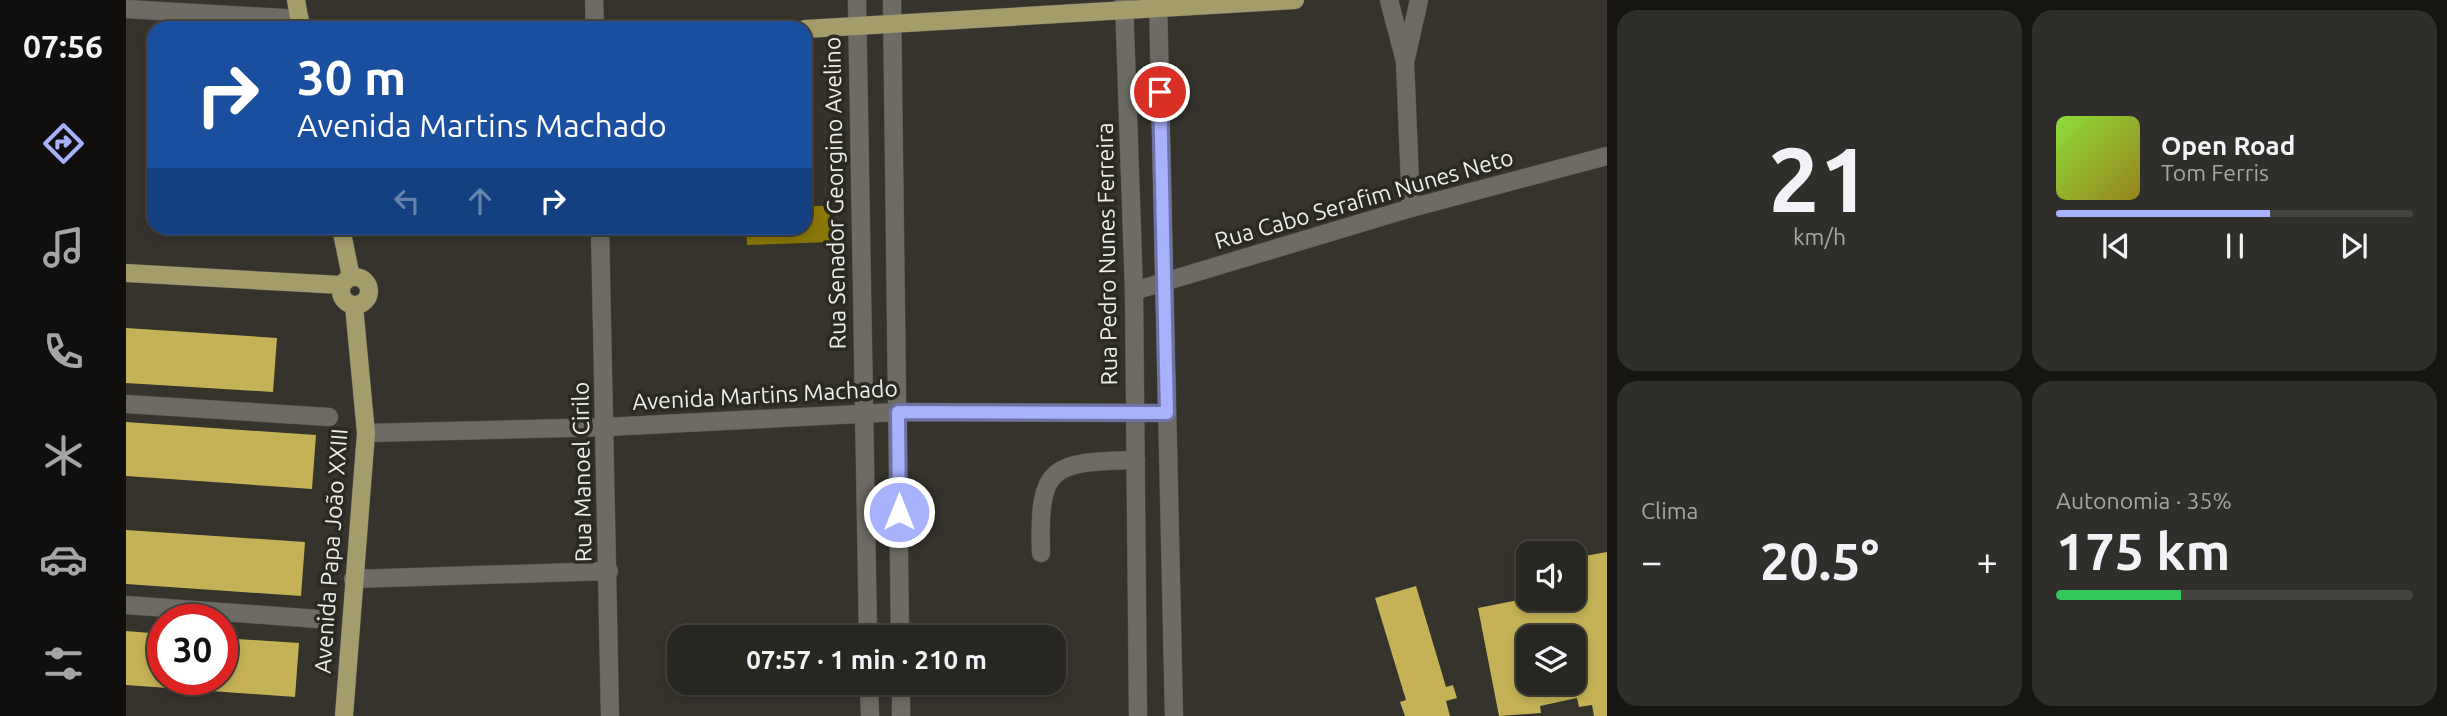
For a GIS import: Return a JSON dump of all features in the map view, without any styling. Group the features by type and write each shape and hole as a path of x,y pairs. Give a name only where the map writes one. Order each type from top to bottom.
{"main road":[{"path":"296,0 300,21"},
{"path":"812,29 1124,6 1295,0"},
{"path":"126,273 346,281 342,235"},
{"name":"Avenida Papa João XXIII","path":"344,716 366,433 354,306 361,304 369,293 364,280 346,281"}],"street":[{"path":"594,0 594,21"},
{"name":"Rua Senador Georgino Avelino","path":"856,0 868,625"},
{"path":"892,0 900,625"},
{"path":"1389,0 1405,61 1411,208"},
{"path":"1405,61 1419,0"},
{"path":"1158,5 1174,716"},
{"name":"Rua Pedro Nunes Ferreira","path":"1124,6 1134,291 1138,716"},
{"path":"126,9 275,21"},
{"name":"Rua Cabo Serafim Nunes Neto","path":"1134,291 1411,208 1607,156"},
{"name":"Rua Manoel Cirilo","path":"600,235 610,716"},
{"path":"126,404 329,417"},
{"name":"Avenida Martins Machado","path":"366,433 606,427 898,412 1167,413"},
{"path":"1041,553 1042,498 1056,474 1081,461 1136,460"},
{"path":"353,579 609,571"},
{"path":"126,605 318,618"},
{"path":"869,695 870,716"},
{"path":"901,695 901,716"}],"shaded area":[{"path":"812,206 830,206 830,242 747,245 746,235 812,235"}],"building":[{"path":"126,328 277,338 273,392 126,383"},
{"path":"126,422 316,435 312,489 126,476"},
{"path":"126,530 305,542 301,596 126,584"},
{"path":"1607,552 1607,716 1594,716 1592,705 1579,707 1577,698 1540,706 1541,713 1499,716 1478,608 1516,600 1516,611 1586,611 1586,556"},
{"path":"1416,586 1446,687 1453,685 1457,698 1446,701 1450,716 1405,716 1400,702 1406,700 1375,598"},
{"path":"126,631 147,633 147,686 126,685"},
{"path":"238,639 299,643 295,697 238,693"}],"route":[{"path":"899,512 898,412 1167,413 1160,92"}]}
